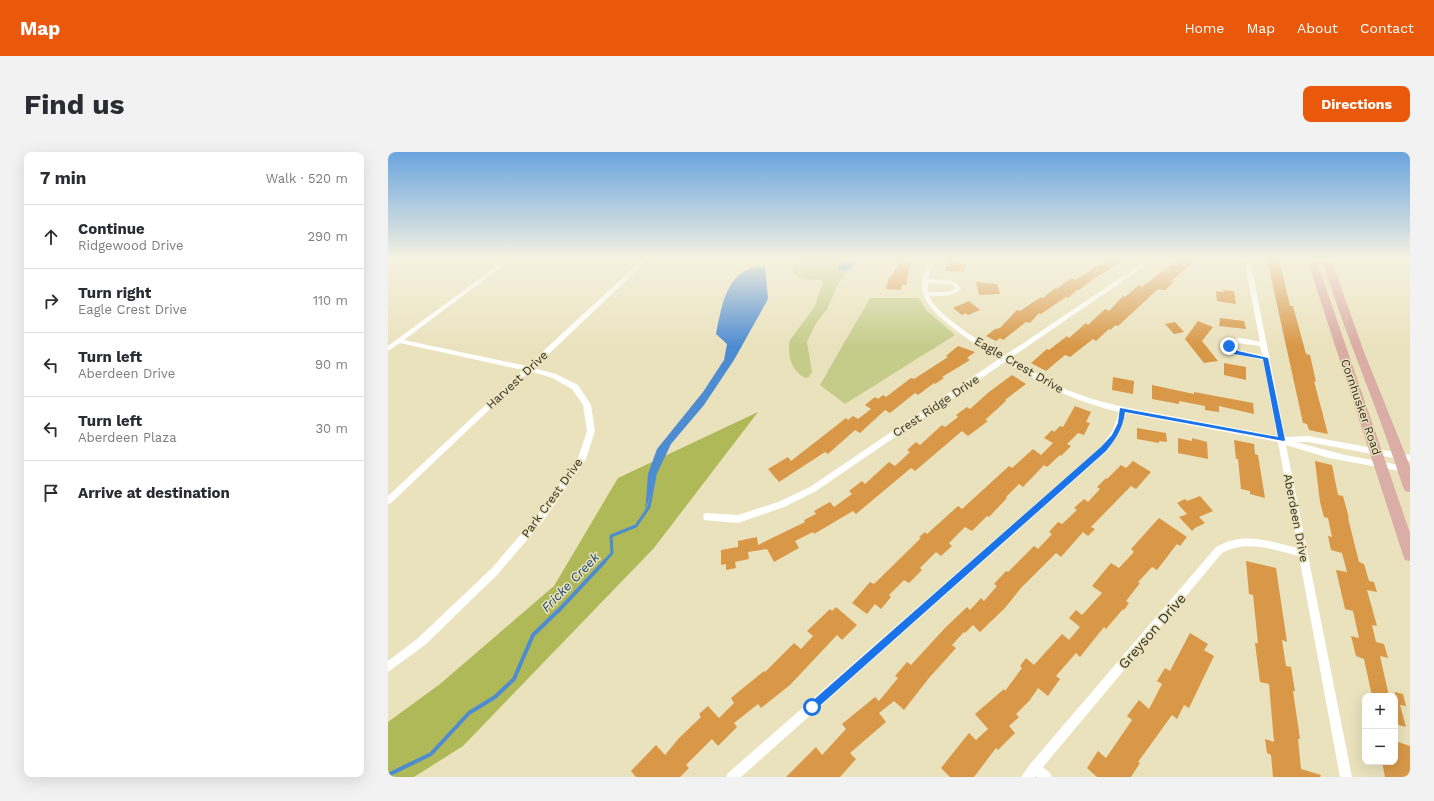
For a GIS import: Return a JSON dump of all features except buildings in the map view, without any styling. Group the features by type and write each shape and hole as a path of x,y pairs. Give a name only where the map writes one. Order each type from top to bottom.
{"main road":[{"name":"Cornhusker Road","path":"1321,288 1378,453 1410,555"},
{"name":"Cornhusker Road","path":"1336,288 1359,352 1406,463 1410,487"}],"street":[{"path":"388,349 470,288"},
{"name":"Harvest Drive","path":"388,501 615,288"},
{"name":"Eagle Crest Drive","path":"925,288 928,300 937,312 950,323 1006,359 1056,388 1073,396 1123,410 1282,440 1311,451 1382,466 1406,463"},
{"path":"926,294 955,292 958,288"},
{"name":"Crest Ridge Drive","path":"707,517 738,519 781,505 813,489 1109,288"},
{"name":"Aberdeen Drive","path":"1252,288 1346,777"},
{"name":"Park Crest Drive","path":"388,667 421,642 495,571 540,518 582,459 591,431 587,405 574,387 554,376 530,369 399,341"},
{"path":"1263,345 1238,341 1232,341 1229,343 1229,346 1236,352 1266,358"},
{"path":"732,777 1104,449 1114,437 1121,423 1123,410"},
{"name":"Eagle Crest Drive","path":"1282,440 1308,439 1378,453 1406,463"},
{"name":"Greyson Drive","path":"1027,777 1220,550 1231,544 1244,542 1260,544 1303,554"},
{"path":"1035,767 1046,777"}],"green space":[{"path":"821,288 836,288 827,309 815,325 807,342 812,372 809,377 805,378 793,367 789,345 790,340 814,308"},
{"path":"870,298 919,298 926,310 955,335 845,404 820,385"},
{"path":"758,412 654,548 463,746 414,777 388,777 388,722 440,684 554,586 618,478"}],"water":[{"path":"729,288 767,288 768,299 734,360 704,405 671,444 654,480 645,513 648,474 657,449 703,392 724,360 727,344 716,334 725,297"}],"waterway":[{"name":"Fricke Creek","path":"604,562 612,553 611,536 636,526 649,507 655,476"},
{"name":"Fricke Creek","path":"388,775 431,754 469,713 495,697 514,679 533,635 560,609 605,561"}],"route":[{"path":"812,707 1104,449 1114,437 1121,423 1123,410 1282,440 1266,358 1242,354 1231,350 1229,346"}]}
